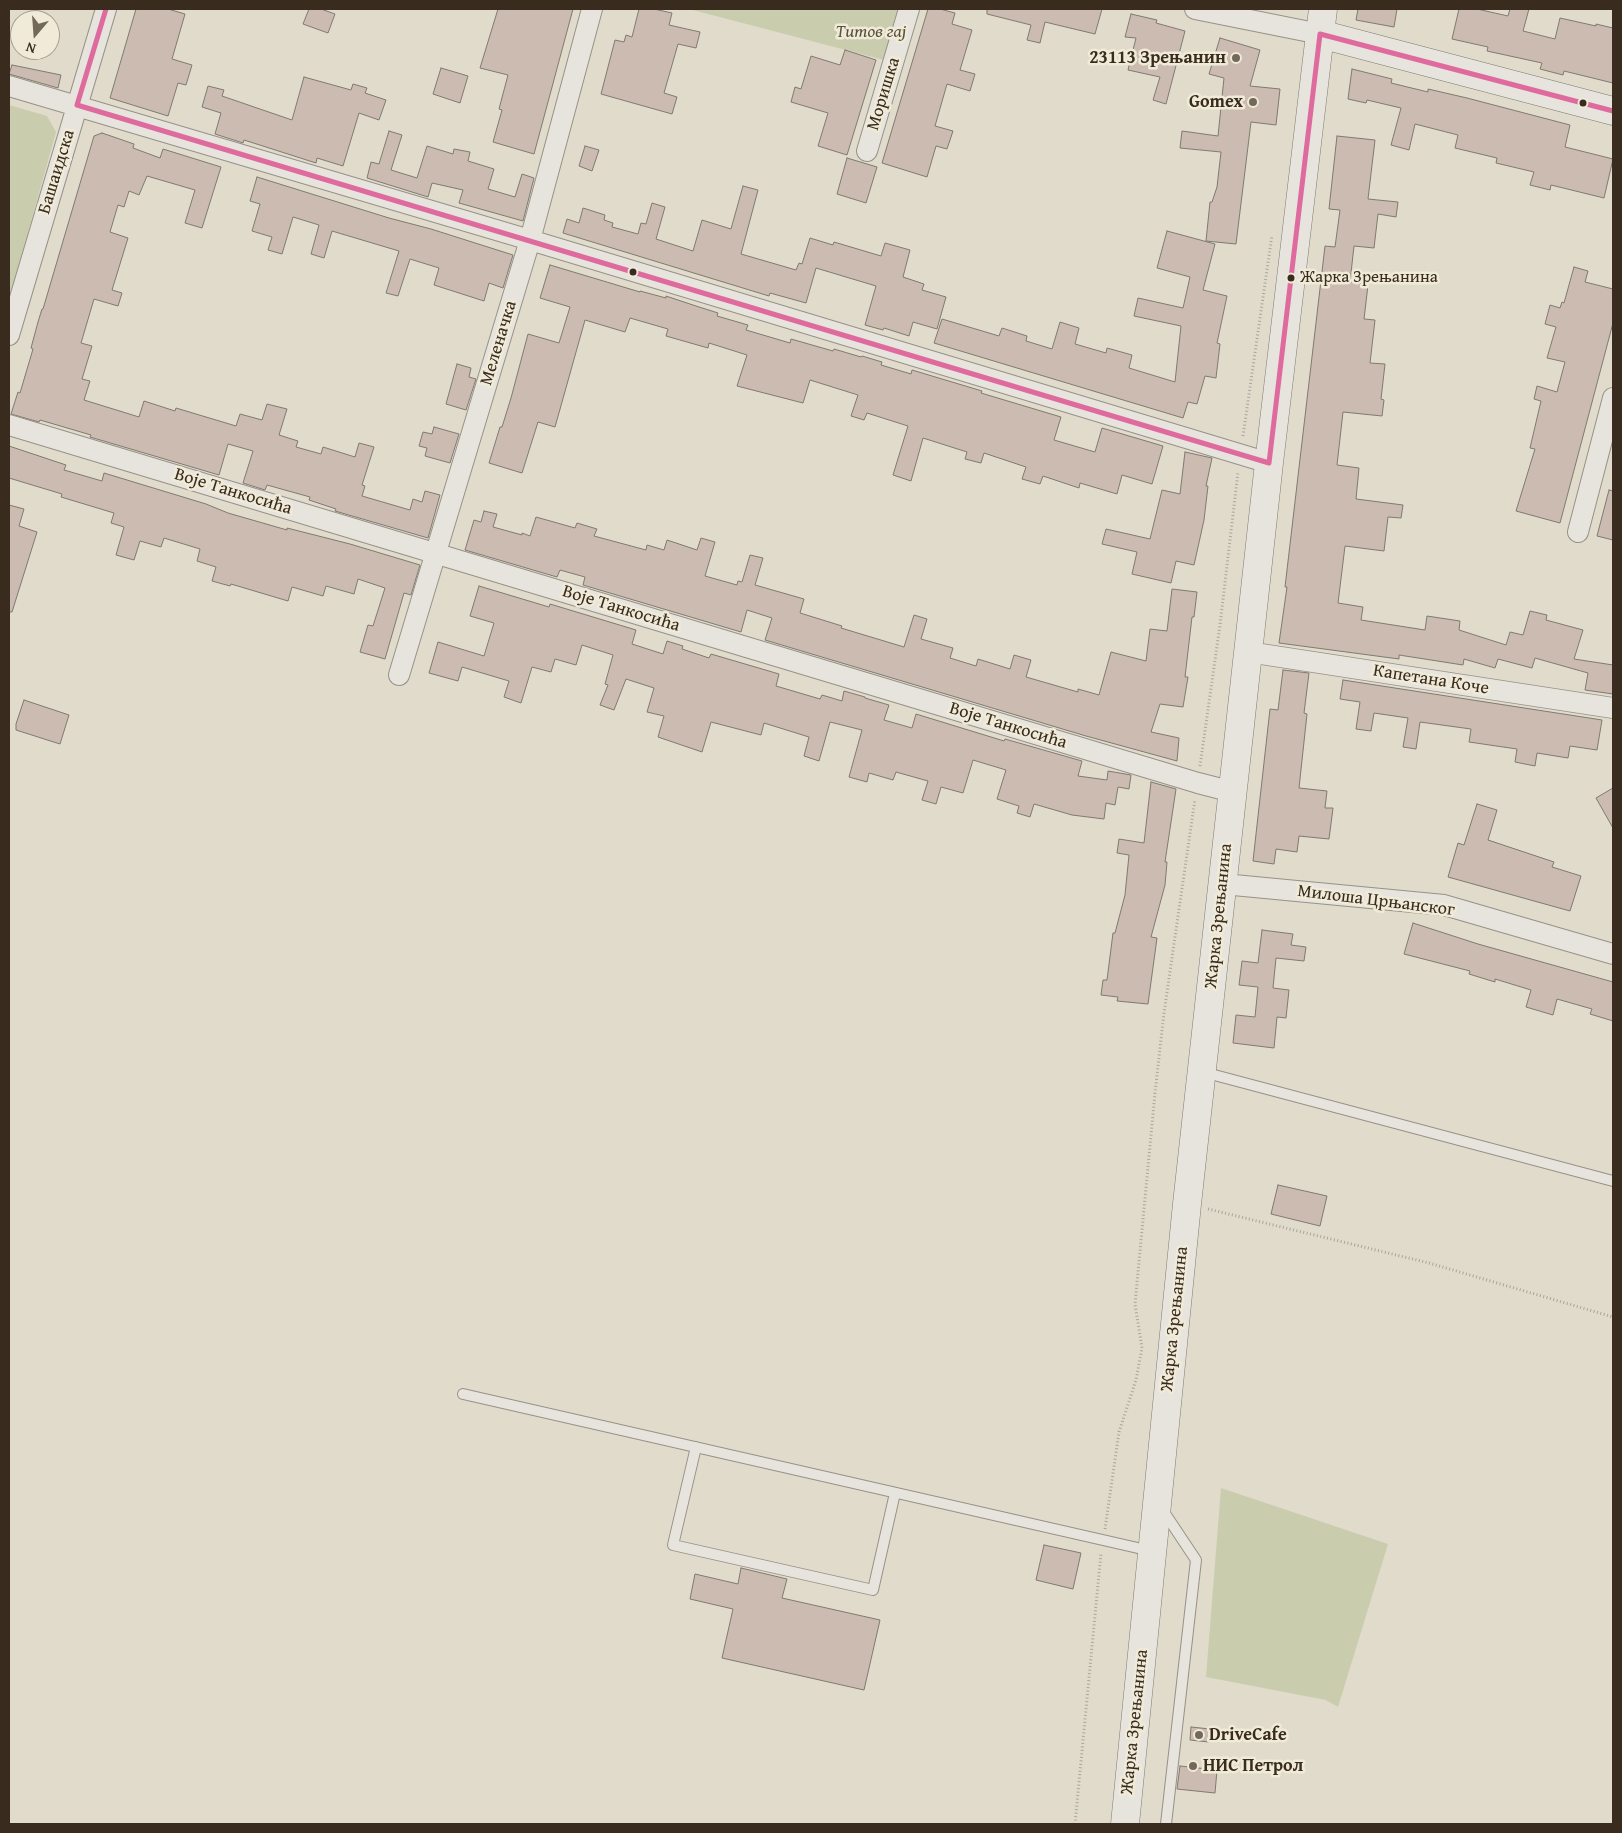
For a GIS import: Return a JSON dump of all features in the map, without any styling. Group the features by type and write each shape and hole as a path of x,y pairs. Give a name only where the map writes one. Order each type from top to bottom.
{"main road":[{"path":"1322,21 1613,111"},
{"name":"Жарка Зрењанина","path":"1124,1824 1187,1204 1232,792 1322,21"}],"street":[{"name":"Башаидска","path":"9,335 106,9"},
{"name":"Меленачка","path":"399,676 530,240 592,9"},
{"name":"Моришка","path":"867,151 909,9"},
{"path":"1195,9 1322,21"},
{"path":"9,86 530,240 1269,463"},
{"path":"1578,532 1613,398"},
{"name":"Воје Танкосића","path":"9,425 1232,792"},
{"name":"Капетана Коче","path":"1248,652 1613,708"},
{"name":"Милоша Црњанског","path":"1222,884 1444,906 1613,954"}],"lane":[{"path":"1202,1072 1613,1181"},
{"path":"463,1394 1152,1551"},
{"path":"696,1447 673,1545 872,1590 895,1493"},
{"path":"1157,1501 1196,1560 1166,1824"}],"path":[{"path":"1075,1824 1103,1540 1118,1432 1136,1380 1142,1348 1135,1304 1164,1013 1220,625 1240,454 1273,228"},
{"path":"1187,1204 1429,1263 1613,1317"}],"green space":[{"name":"Титов гај","path":"689,9 904,9 888,61"},
{"path":"9,105 47,116 56,132 9,301"},
{"path":"1221,1488 1388,1544 1338,1707 1326,1700 1206,1677"}],"building":[{"path":"136,9 168,9 185,14 172,59 192,65 186,85 178,83 168,116 110,98"},
{"path":"309,9 321,9 335,14 328,33 303,24"},
{"path":"498,9 573,9 534,154 493,142 502,110 499,109 508,75 480,68"},
{"path":"639,9 654,9 672,13 669,25 700,32 696,48 678,44 664,93 677,97 672,114 601,94 615,40 624,42 626,35 632,37"},
{"path":"928,9 940,9 955,13 952,24 972,30 960,70 975,74 970,91 947,84 935,126 953,131 947,149 936,146 927,177 882,163"},
{"path":"987,9 1102,9 1095,34 1045,22 1040,43 1027,40 1031,25 987,14"},
{"path":"1358,9 1397,9 1394,27 1356,20"},
{"path":"1459,9 1477,9 1508,16 1510,9 1529,9 1523,31 1555,39 1560,18 1613,28 1613,83 1564,71 1563,75 1540,69 1542,63 1487,51 1488,47 1452,39"},
{"path":"1131,14 1157,20 1156,23 1185,31 1166,104 1153,100 1160,77 1128,70 1136,38 1125,37"},
{"path":"1220,38 1260,50 1250,86 1280,89 1276,125 1251,122 1236,244 1206,241 1210,202 1212,202 1217,187 1221,152 1180,148 1182,131 1218,136 1224,78 1209,74"},
{"path":"845,50 876,60 847,155 818,146 828,113 791,102 795,87 801,89 811,56 840,65"},
{"path":"12,65 61,75 58,88 9,74"},
{"path":"441,68 468,76 460,103 433,94"},
{"path":"1352,69 1392,79 1391,83 1428,92 1428,89 1467,98 1570,125 1565,147 1613,159 1604,198 1551,185 1550,190 1530,185 1534,172 1496,163 1497,158 1455,148 1458,135 1415,124 1409,150 1391,145 1401,108 1367,100 1366,103 1348,99"},
{"path":"304,77 351,90 353,84 367,88 365,93 386,100 379,120 359,113 343,166 317,158 316,163 244,140 243,143 215,134 221,113 202,107 208,86 224,90 222,96 292,120"},
{"path":"389,131 402,135 391,170 417,178 427,146 453,154 454,149 470,152 468,161 494,169 488,189 515,197 522,174 534,178 523,221 459,203 463,190 432,183 428,197 367,178 371,162 379,164"},
{"path":"102,133 134,144 133,148 160,158 163,149 221,167 202,228 185,223 195,190 147,176 139,195 129,191 124,207 118,205 110,232 128,238 112,290 122,293 118,306 94,299 81,343 92,346 82,379 90,381 84,400 139,417 144,401 175,411 176,408 236,426 240,414 262,420 267,404 287,409 279,435 298,441 296,447 321,454 323,447 355,457 359,443 374,447 362,485 365,486 362,496 410,510 413,499 422,502 425,491 440,495 428,538 335,511 336,509 309,500 310,497 267,485 265,490 243,483 253,451 228,444 219,475 90,437 91,435 40,420 39,422 11,414 18,392 20,393 33,349 31,348 38,322 94,136"},
{"path":"1337,136 1375,140 1368,199 1398,202 1396,217 1378,214 1374,248 1354,246 1350,282 1368,285 1364,319 1375,320 1370,363 1385,364 1381,399 1384,400 1382,416 1343,412 1337,465 1359,468 1356,499 1403,505 1401,518 1388,517 1384,551 1345,546 1338,603 1363,607 1361,620 1425,630 1427,616 1460,621 1459,630 1506,645 1510,632 1523,635 1530,611 1547,615 1546,620 1583,630 1574,659 1613,665 1613,694 1585,690 1588,673 1535,658 1532,668 1498,659 1495,668 1464,659 1463,665 1399,655 1399,659 1279,643 1287,587 1285,587 1325,246 1335,247 1340,210 1329,209"},
{"path":"585,146 599,150 592,171 579,166"},
{"path":"847,158 877,167 866,203 837,194"},
{"path":"257,177 513,255 503,288 489,283 484,301 434,285 439,268 410,259 398,296 386,293 399,251 332,231 324,258 311,254 319,225 293,217 282,254 268,250 272,237 252,231 260,204 250,201"},
{"path":"743,186 758,190 741,254 796,270 799,263 802,264 810,238 833,245 834,242 881,256 885,243 910,250 903,277 924,284 922,290 946,297 937,329 913,322 909,336 884,328 883,330 865,325 876,286 816,268 806,303 770,293 769,296 563,233 567,219 579,223 583,208 605,215 604,220 613,223 612,227 638,234 641,223 646,224 652,203 665,207 656,239 693,251 702,220 731,229"},
{"path":"1167,231 1215,244 1203,290 1227,296 1217,343 1220,344 1216,378 1205,376 1197,404 1188,402 1183,418 934,343 942,319 999,336 1002,328 1027,336 1026,341 1052,349 1060,322 1079,328 1075,344 1106,353 1107,348 1132,355 1129,368 1175,382 1181,326 1134,316 1138,298 1183,308 1190,277 1157,268"},
{"path":"550,265 640,292 666,298 666,296 718,313 717,316 748,325 746,330 790,343 791,339 833,351 834,349 862,356 882,362 881,365 911,374 912,370 1061,417 1054,440 1095,452 1102,428 1163,446 1152,484 1122,475 1117,494 1080,483 1079,488 1043,476 1040,484 1022,479 1026,467 984,453 981,463 965,459 967,452 923,438 911,481 893,475 908,426 867,413 864,420 851,416 858,395 810,380 803,403 737,386 747,355 709,343 708,348 666,336 668,329 630,318 625,332 585,320 555,427 538,422 522,473 489,463 511,398 528,334 559,343 570,307 540,298"},
{"path":"1574,267 1588,271 1585,282 1613,289 1613,323 1560,523 1516,511 1535,449 1530,448 1541,401 1534,399 1537,386 1557,392 1565,362 1547,358 1556,327 1545,324 1550,305 1560,308 1562,302 1564,303"},
{"path":"457,364 471,368 469,377 476,379 466,410 446,404"},
{"path":"434,427 459,434 450,463 425,456 427,448 419,446 423,432 432,434"},
{"path":"9,446 66,465 64,470 102,481 104,473 206,504 228,513 287,530 287,528 350,544 420,565 411,595 404,593 385,659 360,652 368,625 373,626 385,588 358,579 354,594 326,586 323,596 292,587 288,601 231,584 230,586 212,581 216,567 197,561 200,549 164,538 161,547 140,541 134,560 116,555 124,527 111,523 114,513 61,497 62,494 9,478"},
{"path":"1185,452 1212,458 1206,486 1208,486 1204,520 1194,565 1176,561 1171,583 1132,574 1137,552 1102,544 1106,529 1150,539 1162,490 1180,494"},
{"path":"1609,490 1613,491 1613,540 1597,536"},
{"path":"9,505 24,509 19,526 37,532 12,612 9,612"},
{"path":"484,511 497,514 493,527 522,535 522,533 530,536 536,517 575,528 577,523 597,529 594,536 646,550 647,545 664,550 667,540 697,550 701,538 715,542 705,576 737,585 738,581 742,582 750,555 763,558 755,585 804,599 800,613 842,626 841,628 904,647 914,615 927,619 921,639 953,648 950,658 976,666 978,659 1010,669 1014,655 1031,660 1026,677 1078,692 1078,689 1099,695 1111,652 1146,661 1150,629 1167,631 1172,589 1197,592 1194,617 1192,617 1185,677 1188,677 1183,707 1160,704 1151,732 1179,738 1177,761 1086,736 765,640 772,618 747,610 741,632 583,585 585,577 560,570 557,577 465,550 474,520 481,522"},
{"path":"479,586 549,607 550,604 636,630 632,644 663,654 667,641 683,646 682,649 709,658 711,654 779,674 776,686 820,699 822,695 842,701 844,691 865,697 889,705 884,720 912,728 916,714 1004,741 1005,739 1082,761 1078,776 1107,780 1108,771 1131,775 1129,789 1118,787 1115,805 1106,803 1104,819 1072,815 1034,804 1030,817 1017,813 1019,806 997,799 1006,770 973,760 963,793 941,787 936,804 922,800 928,781 896,772 893,780 869,773 867,782 849,777 862,730 830,722 819,761 804,756 809,737 764,723 761,735 711,722 702,752 658,737 664,716 647,712 654,688 626,679 614,710 600,705 608,685 605,684 613,655 582,645 576,665 555,659 551,672 532,667 521,703 504,697 509,681 462,667 458,681 429,673 438,642 484,656 494,623 470,616"},
{"path":"1283,670 1309,673 1304,713 1307,714 1299,788 1327,791 1325,808 1333,808 1329,839 1299,836 1297,852 1276,849 1274,864 1253,861 1270,709 1278,710"},
{"path":"1343,680 1602,720 1597,750 1570,746 1568,758 1537,753 1535,766 1515,762 1517,749 1469,742 1471,729 1420,722 1416,749 1403,747 1408,718 1374,713 1371,731 1356,729 1360,702 1340,699"},
{"path":"24,700 69,715 60,744 16,730 16,724"},
{"path":"1151,782 1176,789 1165,862 1167,862 1165,885 1151,937 1157,938 1148,1004 1117,1001 1118,997 1101,995 1103,980 1107,980 1113,933 1115,933 1125,895 1129,855 1117,853 1119,839 1144,843"},
{"path":"1613,788 1613,828 1596,798"},
{"path":"1477,804 1497,810 1488,840 1554,862 1552,867 1581,876 1570,911 1448,877 1458,843 1464,845"},
{"path":"1413,923 1478,944 1613,982 1613,1021 1590,1014 1592,1009 1557,999 1553,1015 1526,1007 1531,990 1495,979 1495,982 1469,974 1470,971 1404,954"},
{"path":"1262,930 1293,934 1291,945 1306,947 1304,961 1276,958 1273,988 1289,990 1286,1018 1277,1017 1274,1048 1233,1043 1236,1015 1255,1017 1258,987 1239,985 1242,961 1258,963"},
{"path":"1278,1185 1327,1196 1320,1226 1271,1214"},
{"path":"1044,1545 1081,1553 1073,1589 1036,1580"},
{"path":"741,1568 787,1579 782,1598 880,1620 864,1690 722,1658 733,1609 690,1599 695,1574 738,1584"},
{"path":"1191,1727 1210,1729 1209,1742 1190,1740"},
{"name":"НИС Петрол","path":"1180,1766 1217,1770 1215,1793 1177,1789"}],"transit line":[{"path":"106,9 77,105 1269,463 1320,34 1613,111"}],"place":[{"name":"23113 Зрењанин","path":"1236,58"},
{"name":"Gomex","path":"1253,102"},
{"name":"Жарка Зрењанина","path":"1291,278"},
{"name":"DriveCafe","path":"1199,1735"},
{"name":"НИС Петрол","path":"1193,1766"}]}
